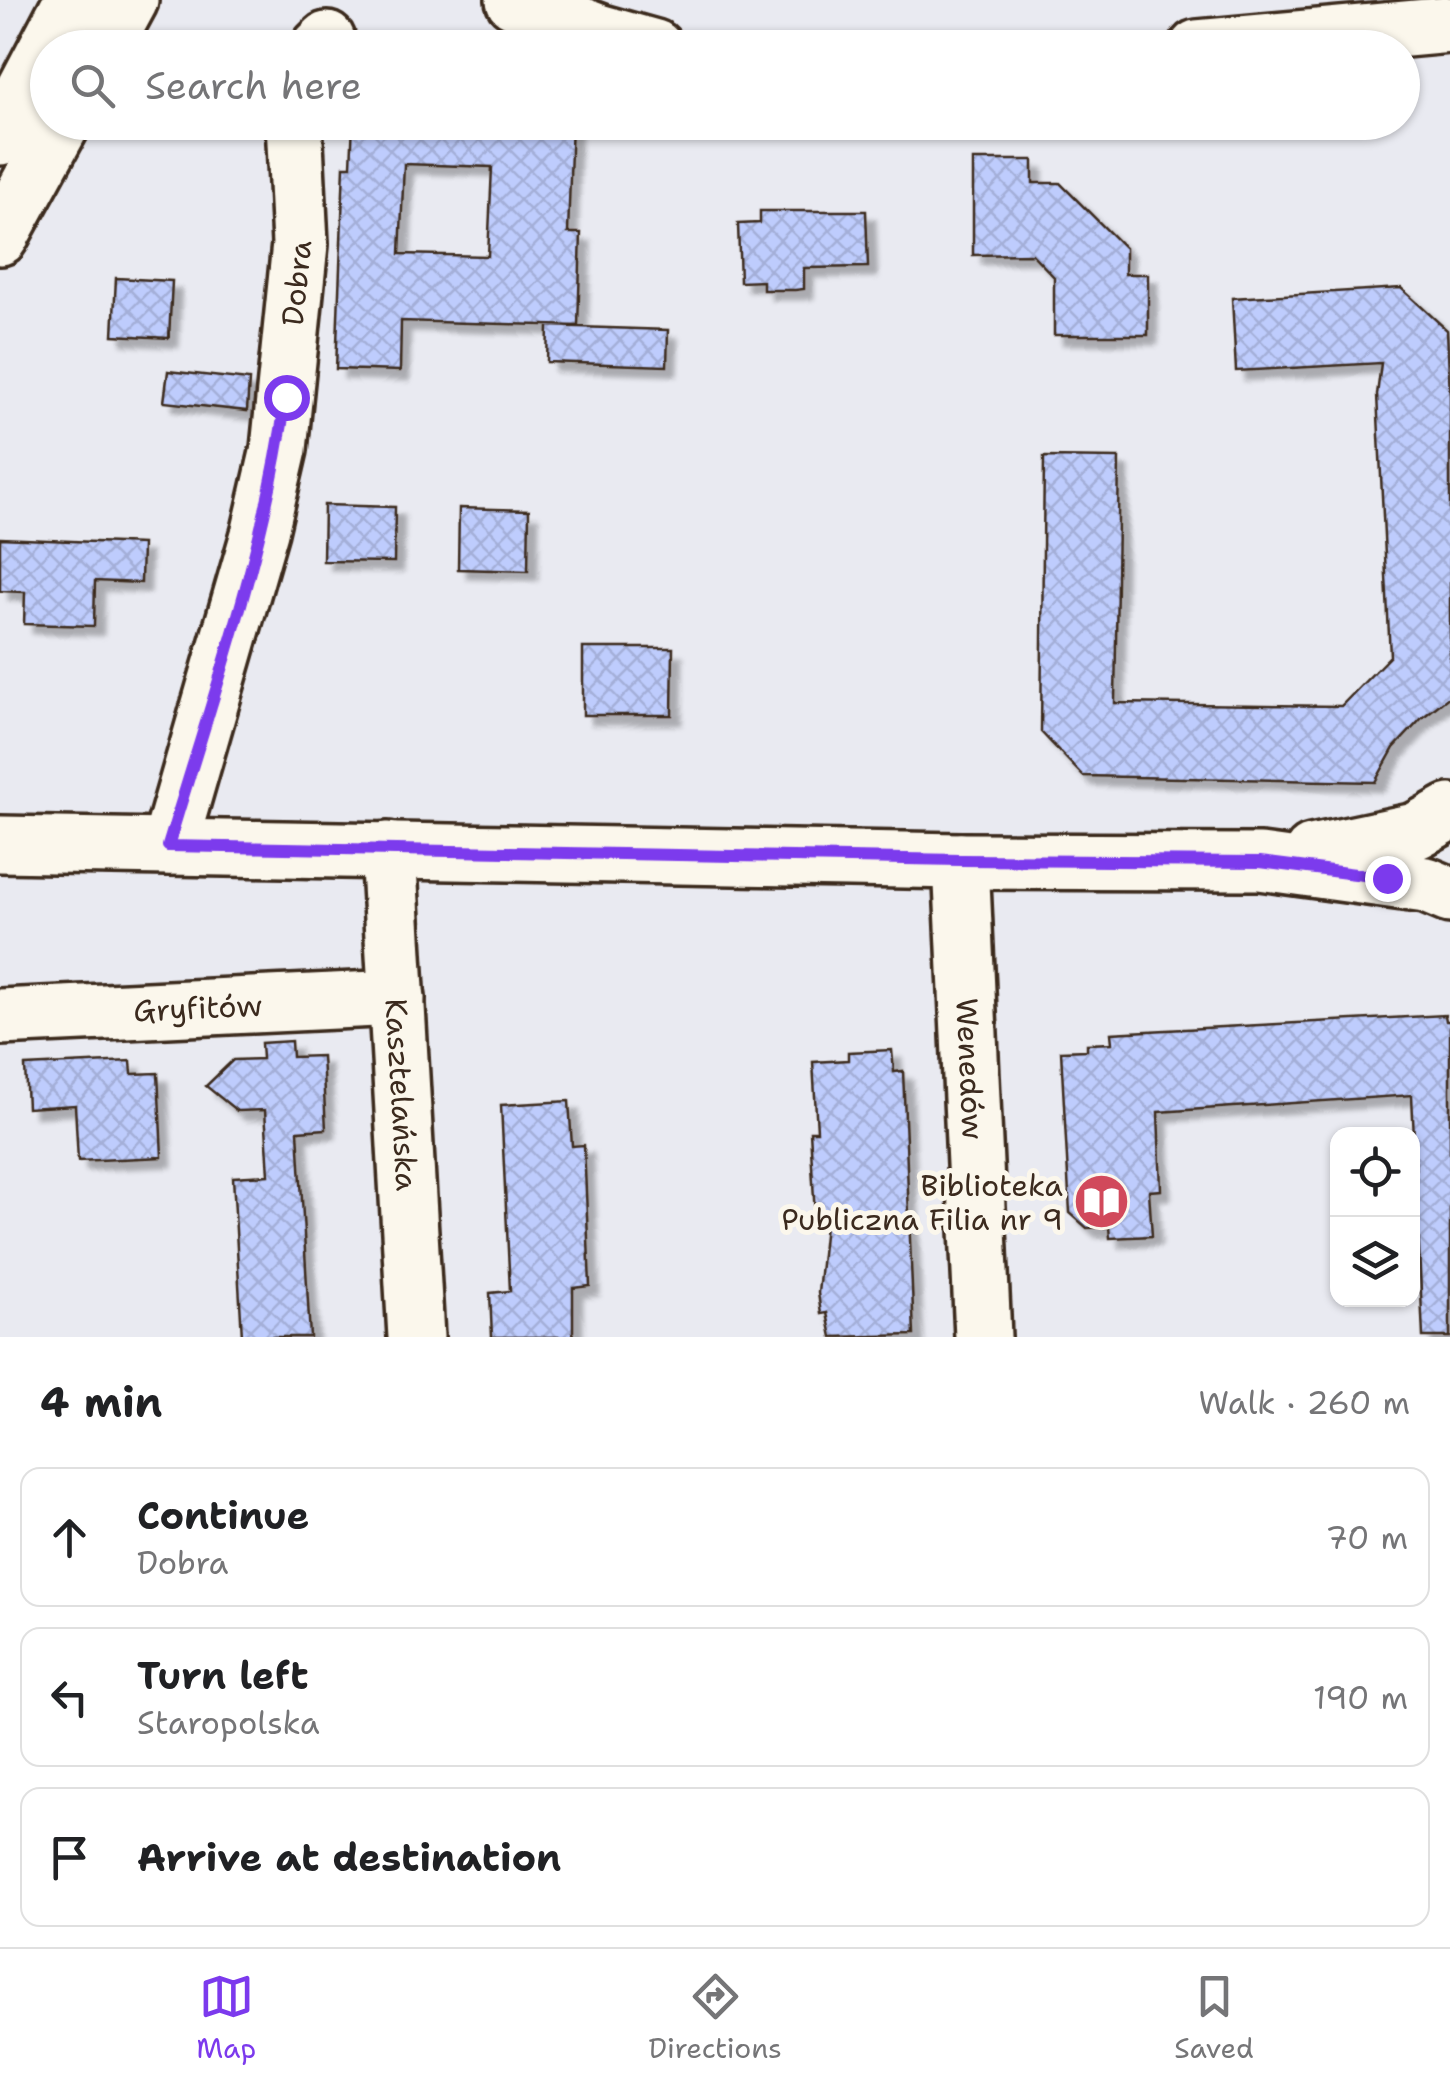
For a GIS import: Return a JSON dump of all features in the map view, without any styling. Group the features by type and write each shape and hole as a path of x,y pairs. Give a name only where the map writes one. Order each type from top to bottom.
{"street":[{"path":"56,30 72,0"},
{"path":"114,30 130,0"},
{"path":"514,0 593,30"},
{"path":"1395,30 1450,25"},
{"path":"0,138 30,80"},
{"path":"0,237 54,140"},
{"name":"Dobra","path":"168,846 260,531 279,449 300,244 295,140"},
{"path":"1260,862 1386,840 1416,831 1450,812"},
{"path":"0,844 1260,862 1413,882 1450,896"},
{"name":"Kasztelańska","path":"388,850 416,1337"},
{"name":"Wenedów","path":"961,860 983,1337"},
{"name":"Gryfitów","path":"0,1017 396,998"}],"building":[{"path":"352,140 571,140 568,233 581,233 578,326 401,321 400,371 336,369 344,166 351,166","holes":["404,164 492,167 488,256 400,254"]},
{"path":"973,160 1033,160 1033,183 1060,183 1125,248 1125,274 1148,274 1148,335 1054,335 1054,277 1032,254 973,255"},
{"path":"760,211 866,211 868,267 804,268 804,289 763,290 763,281 740,282 738,224 760,223"},
{"path":"116,278 172,281 169,338 113,335"},
{"path":"1401,288 1447,330 1450,696 1394,748 1375,782 1083,776 1041,732 1044,457 1119,458 1115,703 1341,706 1390,656 1377,395 1381,363 1236,371 1232,298"},
{"path":"548,326 668,330 667,366 547,362"},
{"path":"168,371 249,380 247,411 164,402"},
{"path":"324,505 395,507 394,562 323,561"},
{"path":"459,508 529,510 528,571 458,569"},
{"path":"0,538 142,544 141,583 95,581 94,626 24,624 25,592 0,591"},
{"path":"583,648 673,648 672,715 583,715"},
{"path":"1445,1015 1446,1021 1450,1021 1450,1337 1423,1337 1420,1127 1413,1127 1412,1095 1158,1112 1161,1190 1149,1191 1152,1236 1110,1238 1109,1227 1087,1228 1070,1213 1061,1051 1087,1050 1087,1044 1112,1043 1111,1033"},
{"path":"291,1041 292,1057 322,1056 326,1129 298,1131 310,1337 242,1337 233,1177 269,1175 265,1110 237,1111 206,1086 233,1060 262,1059 261,1043"},
{"path":"892,1050 894,1072 903,1071 914,1335 832,1337 827,1313 821,1314 818,1293 826,1215 815,1216 810,1131 817,1131 813,1062 848,1060 848,1052"},
{"path":"131,1061 132,1074 158,1073 162,1157 78,1161 75,1105 27,1108 25,1066"},
{"path":"569,1101 572,1146 584,1145 590,1286 573,1288 573,1337 492,1337 490,1293 510,1291 501,1105"}],"place":[{"name":"Biblioteka Publiczna Filia nr 9","path":"1102,1202"}],"route":[{"path":"286,397 279,449 260,531 168,846 1260,862 1387,878"}]}
